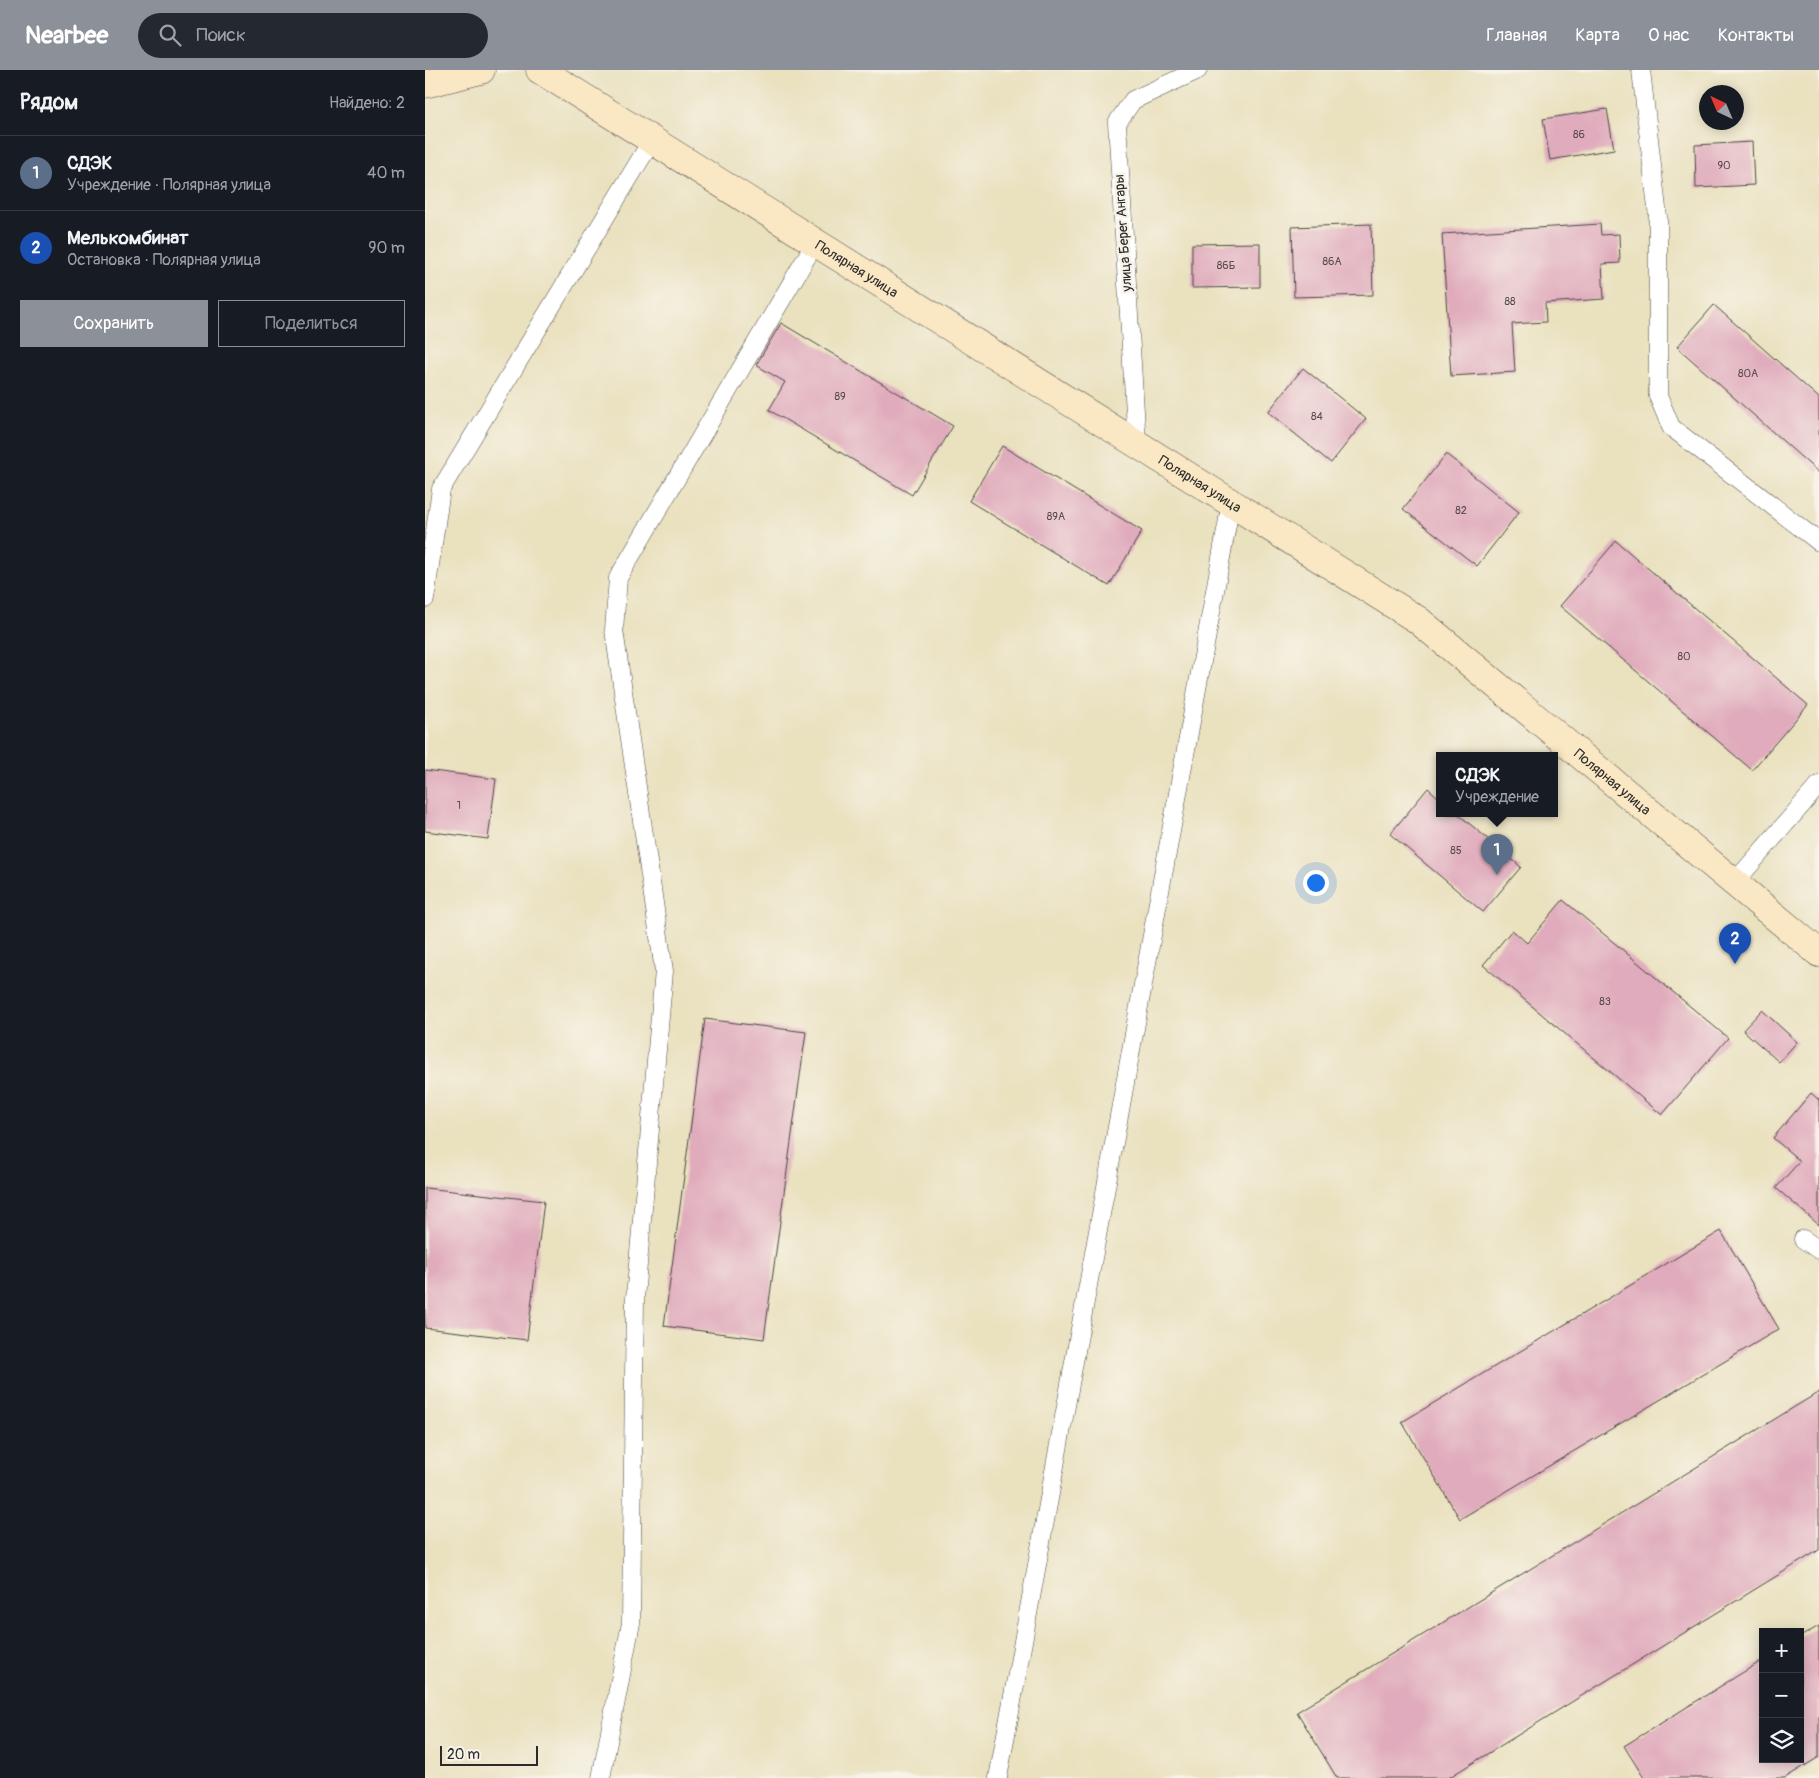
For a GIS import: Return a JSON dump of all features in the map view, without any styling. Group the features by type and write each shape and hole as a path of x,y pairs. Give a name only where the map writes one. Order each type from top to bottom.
{"main road":[{"path":"425,84 481,70"},
{"name":"Полярная улица","path":"540,70 1418,620 1819,953"}],"lane":[{"name":"улица Берег Ангары","path":"1137,444 1117,123 1133,100 1199,70"},
{"path":"1641,70 1658,217 1658,396 1671,427 1819,542"},
{"path":"425,599 441,489 652,140"},
{"path":"601,1778 631,1623 635,1298 664,972 614,630 618,578 815,243"},
{"path":"998,1778 1231,503"},
{"path":"1735,882 1819,785"},
{"path":"1803,1239 1819,1250"}],"building":[{"path":"1607,109 1614,149 1550,160 1543,119"},
{"path":"1752,142 1754,185 1696,188 1695,145"},
{"path":"1371,224 1373,295 1294,297 1292,227"},
{"path":"1600,224 1601,235 1619,234 1620,263 1602,264 1604,299 1545,303 1546,322 1512,324 1515,372 1451,376 1442,234"},
{"path":"1260,243 1260,287 1192,288 1192,244"},
{"path":"1714,305 1819,398 1819,473 1677,347"},
{"path":"781,323 953,426 912,495 769,410 785,382 756,365"},
{"path":"1303,368 1366,419 1331,463 1268,412"},
{"path":"1002,446 1142,531 1109,586 969,501"},
{"path":"1446,454 1519,512 1477,566 1403,509"},
{"path":"1616,541 1808,705 1752,770 1560,606"},
{"path":"425,770 496,779 488,839 425,831"},
{"path":"1428,788 1436,795 1436,817 1462,817 1521,867 1483,912 1390,834"},
{"path":"1563,900 1728,1038 1662,1115 1483,965 1512,930 1527,943"},
{"path":"1762,1010 1797,1042 1779,1062 1743,1030"},
{"path":"705,1019 806,1032 764,1339 664,1326"},
{"path":"1811,1093 1819,1100 1819,1225 1776,1188 1800,1161 1773,1138"},
{"path":"425,1188 544,1201 527,1340 425,1328"},
{"path":"1721,1231 1779,1329 1460,1519 1402,1422"},
{"path":"1819,1392 1819,1550 1448,1778 1337,1778 1297,1712"},
{"path":"1819,1626 1819,1757 1785,1778 1644,1778 1624,1746 1759,1662 1759,1763 1804,1763 1804,1635"}],"place":[{"name":"СДЭК","path":"1497,875"},
{"name":"Мелькомбинат","path":"1735,964"}]}
